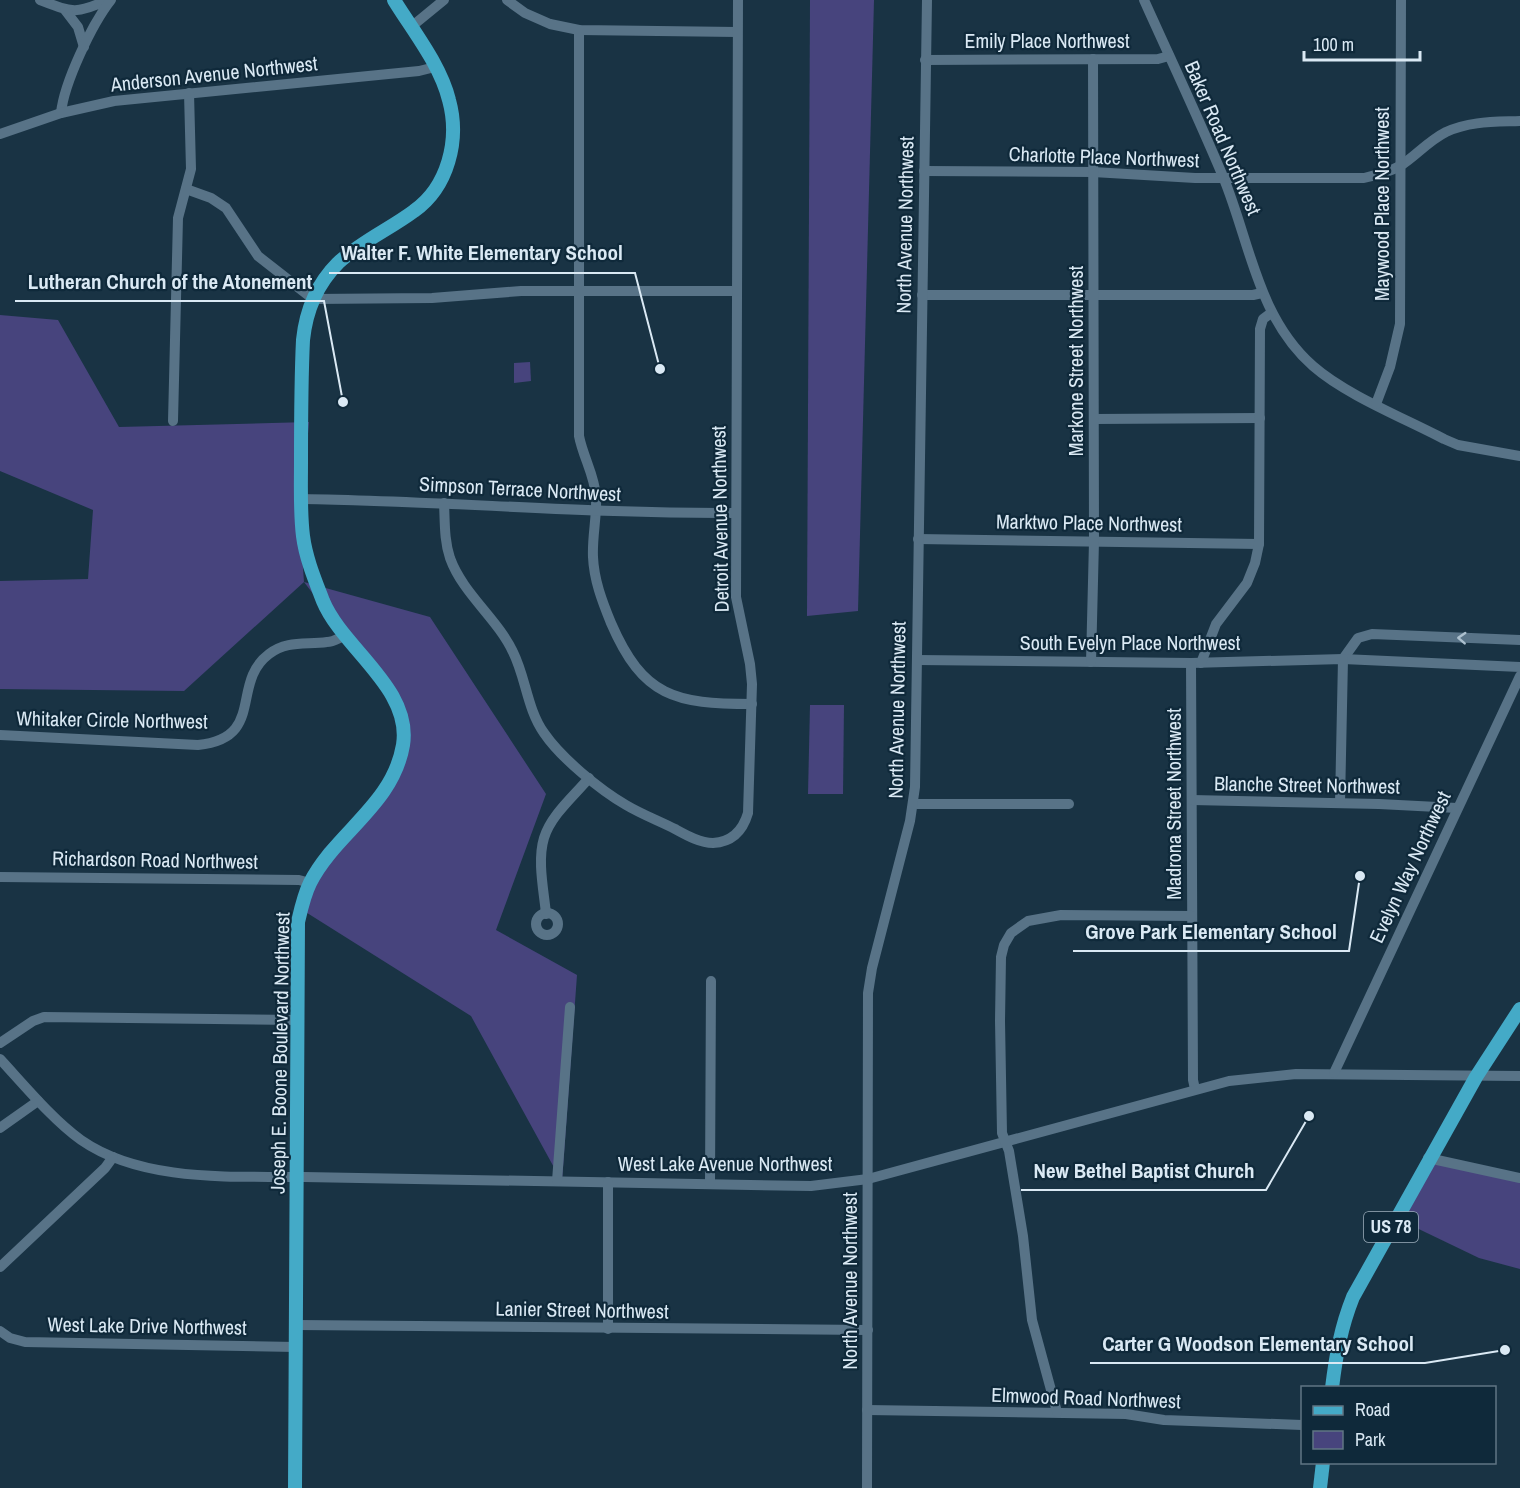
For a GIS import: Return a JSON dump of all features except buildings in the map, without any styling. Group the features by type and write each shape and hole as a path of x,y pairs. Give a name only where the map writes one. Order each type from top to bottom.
{"main road":[{"name":"Joseph E. Boone Boulevard Northwest","path":"295,1488 298,922 302,902 310,883 322,864 381,796 398,764 403,745 402,720 393,696 344,636 325,605 311,572 303,536 303,340 305,322 313,299 326,276 340,261 416,210 431,195 442,178 452,149 452,115 449,98 435,67 394,0"},
{"name":"US 78","path":"1332,1386 1341,1329 1353,1297 1428,1158 1520,1009"},
{"path":"1321,1488 1323,1464"}],"street":[{"path":"40,0 65,10 77,11 88,10 107,0"},
{"path":"61,113 62,101 84,47 99,15 111,0"},
{"path":"411,27 444,0"},
{"path":"507,0 525,13 550,24 579,30 737,32"},
{"name":"Detroit Avenue Northwest","path":"444,503 446,541 457,572 512,650 533,712 543,732 559,751 626,805 697,840 712,843 727,840 742,829 748,813 752,704 750,664 736,597 738,0"},
{"name":"North Avenue Northwest","path":"867,1488 868,993 872,968 913,804 927,0"},
{"name":"Baker Road Northwest","path":"1144,0 1223,178 1240,221 1262,293 1271,313 1289,341 1313,366 1338,384 1458,445 1520,456"},
{"name":"Maywood Place Northwest","path":"1376,404 1390,367 1400,324 1401,0"},
{"path":"65,10 78,27 84,47"},
{"path":"579,30 579,436 582,452 594,483 596,510 593,557 597,586 621,645 634,666 656,686 683,699 708,704 752,704"},
{"name":"Emily Place Northwest","path":"926,60 1158,59 1169,56"},
{"name":"Markone Street Northwest","path":"1091,662 1094,542 1094,59"},
{"name":"Anderson Avenue Northwest","path":"0,134 61,113 114,101 419,71 435,67"},
{"path":"174,421 178,218 190,169 189,93"},
{"name":"Charlotte Place Northwest","path":"924,171 1094,172 1223,178 1364,178 1380,175 1401,166 1438,137 1464,125 1520,121"},
{"path":"186,189 211,198 226,208 258,256 313,299 432,298 521,291 736,291"},
{"path":"922,295 1253,295 1262,293"},
{"name":"Madrona Street Northwest","path":"1195,1089 1193,1080 1192,800 1196,663 1216,624 1247,583 1255,563 1259,544 1260,329 1263,319 1271,313"},
{"path":"1094,418 1260,418"},
{"name":"Simpson Terrace Northwest","path":"302,499 671,513 736,513"},
{"name":"Marktwo Place Northwest","path":"918,539 1259,544"},
{"path":"1340,803 1343,659 1358,638 1372,634 1520,640"},
{"name":"Whitaker Circle Northwest","path":"0,735 198,745 212,743 227,736 240,722 246,710 252,676 258,664 267,655 287,645 328,642 344,636"},
{"name":"South Evelyn Place Northwest","path":"916,660 1196,663 1343,659 1520,667"},
{"name":"Evelyn Way Northwest","path":"1334,1073 1520,676"},
{"path":"546,914 542,864 544,837 552,822 590,778"},
{"name":"Blanche Street Northwest","path":"1192,800 1457,808"},
{"path":"913,804 1069,804"},
{"name":"Richardson Road Northwest","path":"0,877 299,880 310,883"},
{"path":"1057,1412 1032,1320 1023,1236 1009,1151 1002,1133 1000,1021 1001,957 1004,945 1011,933 1028,921 1061,915 1192,915"},
{"path":"710,1184 711,981"},
{"path":"558,1181 570,1007"},
{"path":"0,1043 33,1021 44,1017 297,1020"},
{"name":"West Lake Avenue Northwest","path":"0,1059 38,1101 79,1139 95,1149 151,1168 194,1175 811,1186 868,1179 1195,1089 1263,1076 1334,1073 1520,1076"},
{"path":"0,1128 38,1101"},
{"path":"0,1267 105,1168 113,1157"},
{"path":"1428,1158 1520,1178"},
{"path":"608,1182 608,1329"},
{"name":"Lanier Street Northwest","path":"296,1325 868,1330"},
{"name":"West Lake Drive Northwest","path":"0,1331 10,1338 25,1342 296,1347"},
{"name":"Elmwood Road Northwest","path":"867,1410 1126,1414 1164,1420 1301,1425"}],"green space":[{"path":"810,0 874,0 858,611 807,616"},
{"path":"0,315 58,320 119,427 309,422 300,527 304,582 184,691 0,689 0,581 88,579 93,510 0,471"},
{"path":"530,362 531,381 514,383 514,363"},
{"path":"304,582 430,617 546,794 496,930 577,975 562,1182 471,1016 304,911 324,849 395,779 405,729 385,688"},
{"path":"810,705 844,705 843,794 808,794"},
{"path":"1430,1154 1520,1176 1520,1269 1479,1258 1400,1220"}],"place":[{"name":"Walter F. White Elementary School","path":"660,369"},
{"name":"Lutheran Church of the Atonement","path":"343,402"},
{"name":"Grove Park Elementary School","path":"1360,876"},
{"name":"New Bethel Baptist Church","path":"1309,1116"},
{"name":"Carter G Woodson Elementary School","path":"1505,1350"}]}
